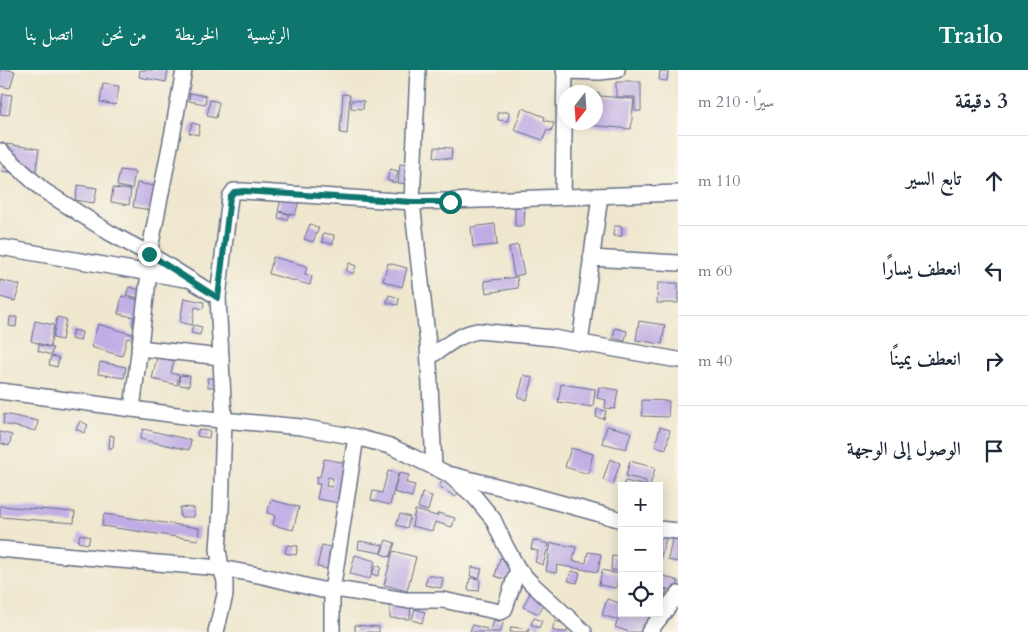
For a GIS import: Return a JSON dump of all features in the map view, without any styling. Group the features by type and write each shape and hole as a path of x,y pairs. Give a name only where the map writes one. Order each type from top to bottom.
{"street":[{"path":"149,254 184,70"},
{"path":"418,70 412,202 429,357 434,467"},
{"path":"563,197 564,71 600,72 617,70"},
{"path":"0,151 43,190 218,298"},
{"path":"216,632 225,595 225,581 218,549 224,421 218,298 230,197 234,192 244,191 412,202 678,193"},
{"path":"580,343 600,196"},
{"path":"0,247 191,280"},
{"path":"591,258 678,263"},
{"path":"132,409 149,273"},
{"path":"429,357 461,336 478,331 553,338 678,360"},
{"path":"139,348 221,358"},
{"path":"0,390 224,421 301,427 356,437 390,446 448,474 618,519"},
{"path":"332,632 332,591 356,437"},
{"path":"448,474 474,496 494,519 518,569 584,632"},
{"path":"663,529 678,531"},
{"path":"0,549 221,568 322,590 350,591 405,600 443,600 500,612 505,608 518,569"},
{"path":"649,632 678,594"}],"building":[{"path":"0,70 15,71 10,88 0,86"},
{"path":"140,70 168,70 166,82 139,77"},
{"path":"660,71 668,72 667,81 659,80"},
{"path":"616,82 641,82 641,111 635,111 635,97 616,97"},
{"path":"103,84 119,86 116,105 100,102"},
{"path":"190,93 206,96 205,104 189,101"},
{"path":"3,94 12,95 9,115 0,114"},
{"path":"343,94 350,95 347,134 340,133"},
{"path":"603,96 634,99 631,129 603,126"},
{"path":"210,100 219,102 216,118 207,116"},
{"path":"352,100 364,101 363,109 351,108"},
{"path":"522,108 545,117 544,120 554,123 551,131 547,130 543,140 514,130"},
{"path":"498,112 509,112 508,121 498,120"},
{"path":"192,123 200,125 198,135 189,133"},
{"path":"6,144 39,149 35,176 2,171"},
{"path":"435,147 452,148 451,159 434,157"},
{"path":"400,164 409,165 408,184 398,183"},
{"path":"390,169 398,171 395,183 387,180"},
{"path":"120,170 135,172 132,189 117,186"},
{"path":"137,183 155,186 150,210 133,207"},
{"path":"78,185 97,188 94,203 75,200"},
{"path":"113,188 131,190 129,205 111,202"},
{"path":"282,196 299,201 295,215 278,211"},
{"path":"515,205 525,205 524,226 515,226"},
{"path":"279,212 289,214 287,220 278,218"},
{"path":"310,224 319,228 313,242 304,239"},
{"path":"495,224 497,245 473,247 471,227"},
{"path":"614,226 622,226 622,236 613,236"},
{"path":"323,233 334,235 333,244 322,242"},
{"path":"518,245 524,274 514,276 509,247"},
{"path":"273,257 307,266 305,274 312,276 310,285 269,274"},
{"path":"349,263 356,266 353,274 346,271"},
{"path":"388,263 407,268 402,287 383,281"},
{"path":"517,277 518,288 486,293 484,281"},
{"path":"0,280 20,285 15,301 0,297"},
{"path":"658,283 678,283 678,303 657,303"},
{"path":"129,287 145,291 143,299 126,295"},
{"path":"389,295 399,298 398,305 387,303"},
{"path":"122,296 141,300 139,328 132,326 134,317 118,314"},
{"path":"184,298 204,302 203,309 195,307 192,325 180,322"},
{"path":"10,317 17,317 16,327 9,326"},
{"path":"57,317 66,319 62,340 53,338"},
{"path":"35,321 54,325 50,347 31,341"},
{"path":"639,321 665,325 662,344 636,340"},
{"path":"98,324 135,335 134,340 127,338 122,356 91,347"},
{"path":"193,325 202,327 200,335 191,333"},
{"path":"615,328 627,331 625,341 613,338"},
{"path":"73,330 82,332 80,341 71,339"},
{"path":"39,345 53,348 51,355 38,351"},
{"path":"51,356 59,358 57,367 49,365"},
{"path":"157,357 174,361 171,373 179,375 177,385 152,379"},
{"path":"100,362 126,367 124,378 98,374"},
{"path":"180,375 190,376 189,386 179,385"},
{"path":"524,375 533,378 527,400 518,397"},
{"path":"207,378 218,378 218,387 208,387"},
{"path":"561,384 595,389 593,407 558,402"},
{"path":"599,387 618,390 615,409 605,408 606,400 597,398"},
{"path":"642,400 669,401 668,417 642,416"},
{"path":"597,409 606,411 604,419 596,417"},
{"path":"4,414 38,421 36,431 3,424"},
{"path":"80,421 88,425 84,433 76,429"},
{"path":"607,426 631,432 626,449 602,443"},
{"path":"660,427 670,430 666,449 655,446"},
{"path":"143,429 191,440 189,450 140,439"},
{"path":"198,430 210,431 209,438 197,436"},
{"path":"0,432 12,435 9,446 0,443"},
{"path":"110,435 114,436 113,448 109,448"},
{"path":"571,448 593,454 588,474 565,467"},
{"path":"324,459 347,463 339,503 317,499 320,484 316,484 317,476 320,477","holes":["328,477 333,478 332,487 326,486"]},
{"path":"610,459 620,463 613,484 603,480"},
{"path":"630,461 655,468 651,482 626,476"},
{"path":"388,471 398,474 390,505 371,500 373,491 382,493"},
{"path":"399,473 409,475 406,483 415,485 412,497 394,492"},
{"path":"444,479 460,490 455,497 439,486"},
{"path":"422,493 432,496 428,511 418,508"},
{"path":"271,500 299,507 293,530 273,525 275,515 267,513"},
{"path":"0,506 75,512 74,523 0,517"},
{"path":"180,507 194,508 194,517 180,517"},
{"path":"415,510 437,516 438,513 455,518 452,527 435,522 432,531 412,526"},
{"path":"104,514 199,528 198,540 102,526"},
{"path":"400,514 410,517 407,528 396,525"},
{"path":"663,530 668,531 663,549"},
{"path":"80,534 90,537 88,544 78,542"},
{"path":"673,534 678,535 678,562 668,560"},
{"path":"386,540 395,543 390,557 381,554"},
{"path":"533,540 549,544 543,565 535,562 538,551 531,549"},
{"path":"359,541 383,545 381,553 358,549"},
{"path":"551,543 576,547 573,561 586,563 588,552 601,554 598,572 557,565 556,573 546,571"},
{"path":"287,545 298,546 296,555 285,553"},
{"path":"322,545 339,549 334,570 317,567"},
{"path":"393,551 416,557 407,591 384,585"},
{"path":"355,555 375,561 370,579 350,574"},
{"path":"612,556 618,557 618,571 611,570"},
{"path":"500,558 518,564 513,582 495,576"},
{"path":"376,565 381,567 378,576 372,574"},
{"path":"472,567 482,569 479,578 470,576"},
{"path":"602,570 618,574 616,588 599,585"},
{"path":"571,571 580,573 577,583 568,581"},
{"path":"428,575 443,578 441,588 425,585"},
{"path":"663,575 678,581 676,592 663,587"},
{"path":"470,578 480,579 479,591 468,590"},
{"path":"663,589 667,590 663,602"},
{"path":"531,591 546,598 539,614 523,607"},
{"path":"607,599 618,603 618,617 658,617 652,632 629,632 615,627 618,620 602,615"},
{"path":"390,602 411,603 410,619 390,618"},
{"path":"415,609 425,612 422,623 412,620"},
{"path":"534,618 542,621 539,628 531,624"},
{"path":"494,620 503,623 500,632 470,632 472,625 491,630"},
{"path":"555,621 569,625 567,632 552,630"},
{"path":"355,625 379,627 379,632 355,632"},
{"path":"511,627 529,629 528,632 510,632"}],"route":[{"path":"149,254 218,298 230,197 234,192 244,191 412,202 450,202"}]}
